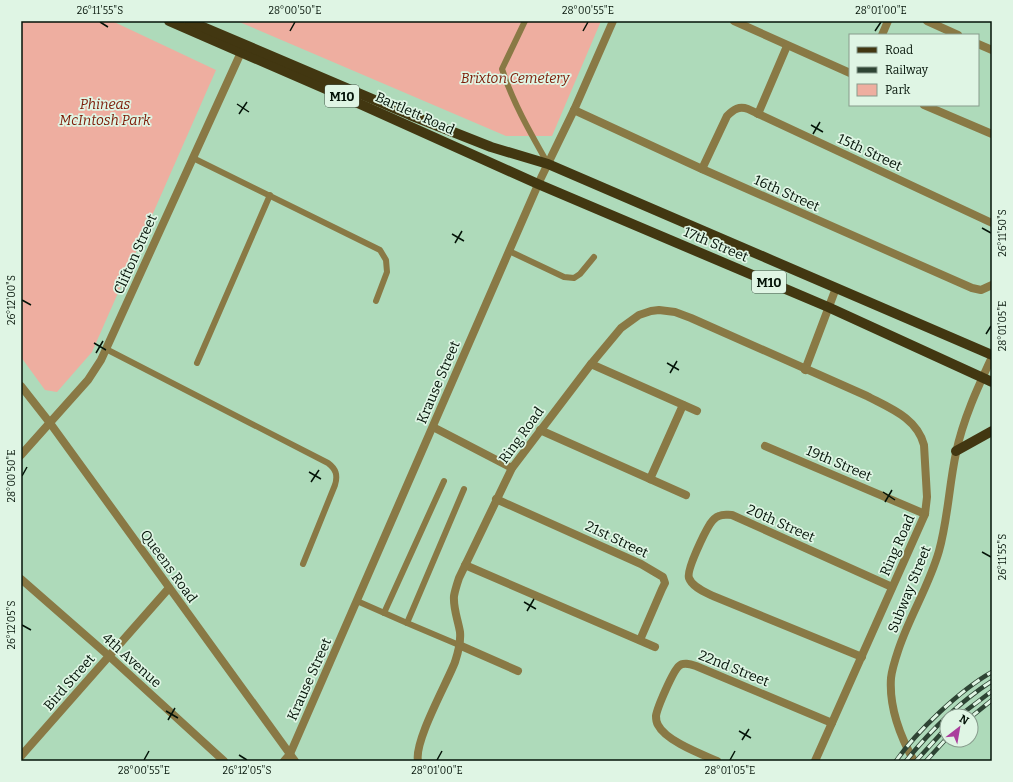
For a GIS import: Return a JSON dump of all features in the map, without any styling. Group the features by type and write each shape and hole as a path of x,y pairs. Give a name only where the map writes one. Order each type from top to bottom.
{"main road":[{"name":"Bartlett Road","path":"169,21 491,147 548,164"},
{"name":"Bartlett Road","path":"189,21 242,49 351,100 538,184"},
{"name":"17th Street","path":"548,164 992,356"},
{"name":"17th Street","path":"538,184 828,307 992,382"},
{"path":"956,451 992,431"}],"street":[{"name":"Krause Street","path":"284,761 293,758 356,601 538,184 574,110 613,21"},
{"path":"734,21 849,73"},
{"path":"882,34 888,21"},
{"path":"927,21 956,34"},
{"path":"979,44 992,50"},
{"path":"758,114 787,46"},
{"name":"Clifton Street","path":"21,455 88,380 101,360 242,49"},
{"path":"926,106 992,134"},
{"name":"15th Street","path":"702,169 727,116 732,111 743,107 992,223"},
{"name":"16th Street","path":"574,110 702,169 972,288 981,290 992,285"},
{"path":"805,370 836,288"},
{"name":"Ring Road","path":"418,761 418,750 424,732 455,661 460,645 460,634 454,596 459,578 512,468 591,364 621,328 639,315 659,310 675,312 692,318 891,408 907,419 916,428 922,438 924,445 927,497 925,514 815,761"},
{"name":"Subway Street","path":"914,761 898,725 893,709 891,678 901,642 939,551 946,519 956,451 967,414 992,356"},
{"path":"591,364 697,411"},
{"name":"Queens Road","path":"21,386 50,423 293,758"},
{"path":"650,479 683,405"},
{"path":"433,427 512,468"},
{"path":"540,430 686,495"},
{"name":"19th Street","path":"765,446 925,514"},
{"name":"21st Street","path":"496,499 641,564 663,576 664,583 662,589 640,640"},
{"name":"20th Street","path":"862,657 713,596 695,585 688,577 694,556 711,522 724,514 732,515 892,587"},
{"path":"465,565 655,647"},
{"name":"4th Avenue","path":"21,580 109,656 224,761"},
{"name":"Bird Street","path":"21,756 169,588"},
{"path":"460,645 518,671"},
{"name":"22nd Street","path":"717,761 675,742 658,726 656,719 657,712 676,669 682,664 696,666 832,723"}],"lane":[{"path":"525,21 502,69 523,120 548,164"},
{"path":"193,158 380,250 386,260 387,272 376,301"},
{"path":"197,362 270,195"},
{"path":"509,252 564,277 574,278 580,274 594,257"},
{"path":"106,349 328,463 333,467 336,473 336,485 303,564"},
{"path":"384,613 444,481"},
{"path":"407,623 464,489"},
{"path":"356,601 460,645"}],"green space":[{"name":"Phineas McIntosh Park","path":"21,21 112,21 216,70 92,352 57,392 45,390 21,357"},
{"name":"Brixton Cemetery","path":"237,21 601,21 552,136 506,136"}],"railway":[{"path":"896,761 927,724 966,689 992,672"},
{"path":"906,761 925,739 956,708 992,681"},
{"path":"970,708 992,691"},
{"path":"979,711 992,700"},
{"path":"916,761 939,736"},
{"path":"926,761 939,747"}]}
